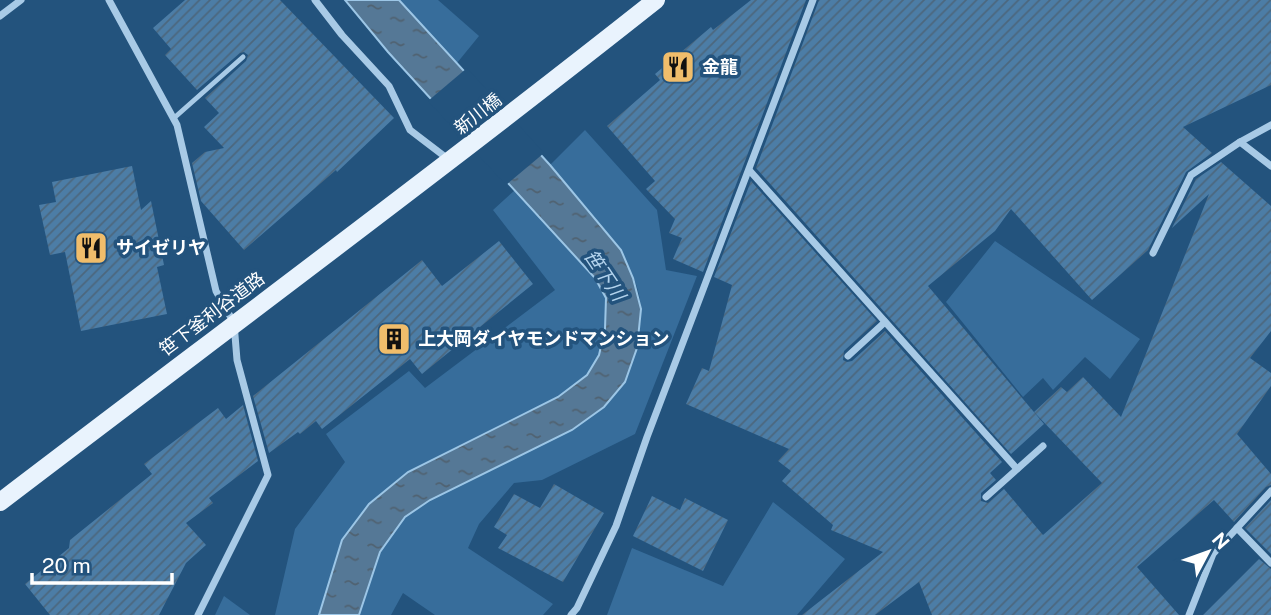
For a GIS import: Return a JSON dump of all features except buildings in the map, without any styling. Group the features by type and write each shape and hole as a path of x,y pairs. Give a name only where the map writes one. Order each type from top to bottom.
{"main road":[{"name":"新川橋","path":"451,162 656,0"},
{"name":"笹下釜利谷道路","path":"0,502 451,162"}],"street":[{"path":"0,16 21,0"},
{"path":"109,0 177,125 216,291 234,323 237,360 268,475 198,615"},
{"path":"315,0 342,35 389,86 410,130 451,162"},
{"path":"571,615 577,608 616,526 813,0"},
{"path":"1153,253 1191,175 1271,125"},
{"path":"1240,142 1271,166"},
{"path":"750,171 1017,469"},
{"path":"848,356 885,322"},
{"path":"986,497 1042,446"},
{"path":"1189,615 1213,554 1271,491"},
{"path":"1237,528 1271,563"}],"lane":[{"path":"174,118 243,57"}],"shaded area":[{"path":"399,0 438,0 479,36 457,63"},
{"path":"585,130 657,210 666,270 697,276 635,434 542,480 514,483 479,524 468,548 553,604 543,615 435,615 403,593 391,615 359,615 380,552 405,517 637,348 641,310 638,290 630,270 607,232 550,165"},
{"path":"515,190 595,278 606,298 605,329 599,355 587,375 558,397 408,472 369,504 342,540 319,615 275,615 295,529 345,462 326,434 409,371 425,388 555,290 493,210"},
{"path":"995,241 1140,339 1110,379 1085,357 1053,390 1043,378 1023,397 946,302"},
{"path":"773,502 845,559 797,615 607,615 632,548 723,586"},
{"path":"224,596 250,615 215,615"}],"water":[{"name":"笹下川","path":"345,0 399,0 550,165 621,250 633,278 641,309 637,348 625,382 604,407 572,430 430,500 405,517 380,552 359,615 319,615 342,540 369,504 408,472 558,397 587,375 599,355 605,329 606,298 595,278 388,52"}],"pier":[{"path":"467,68 544,153 506,185 428,101"}],"place":[{"name":"金龍","path":"678,67"},
{"name":"サイゼリヤ","path":"91,248"},
{"name":"上大岡ダイヤモンドマンション","path":"394,339"}]}
